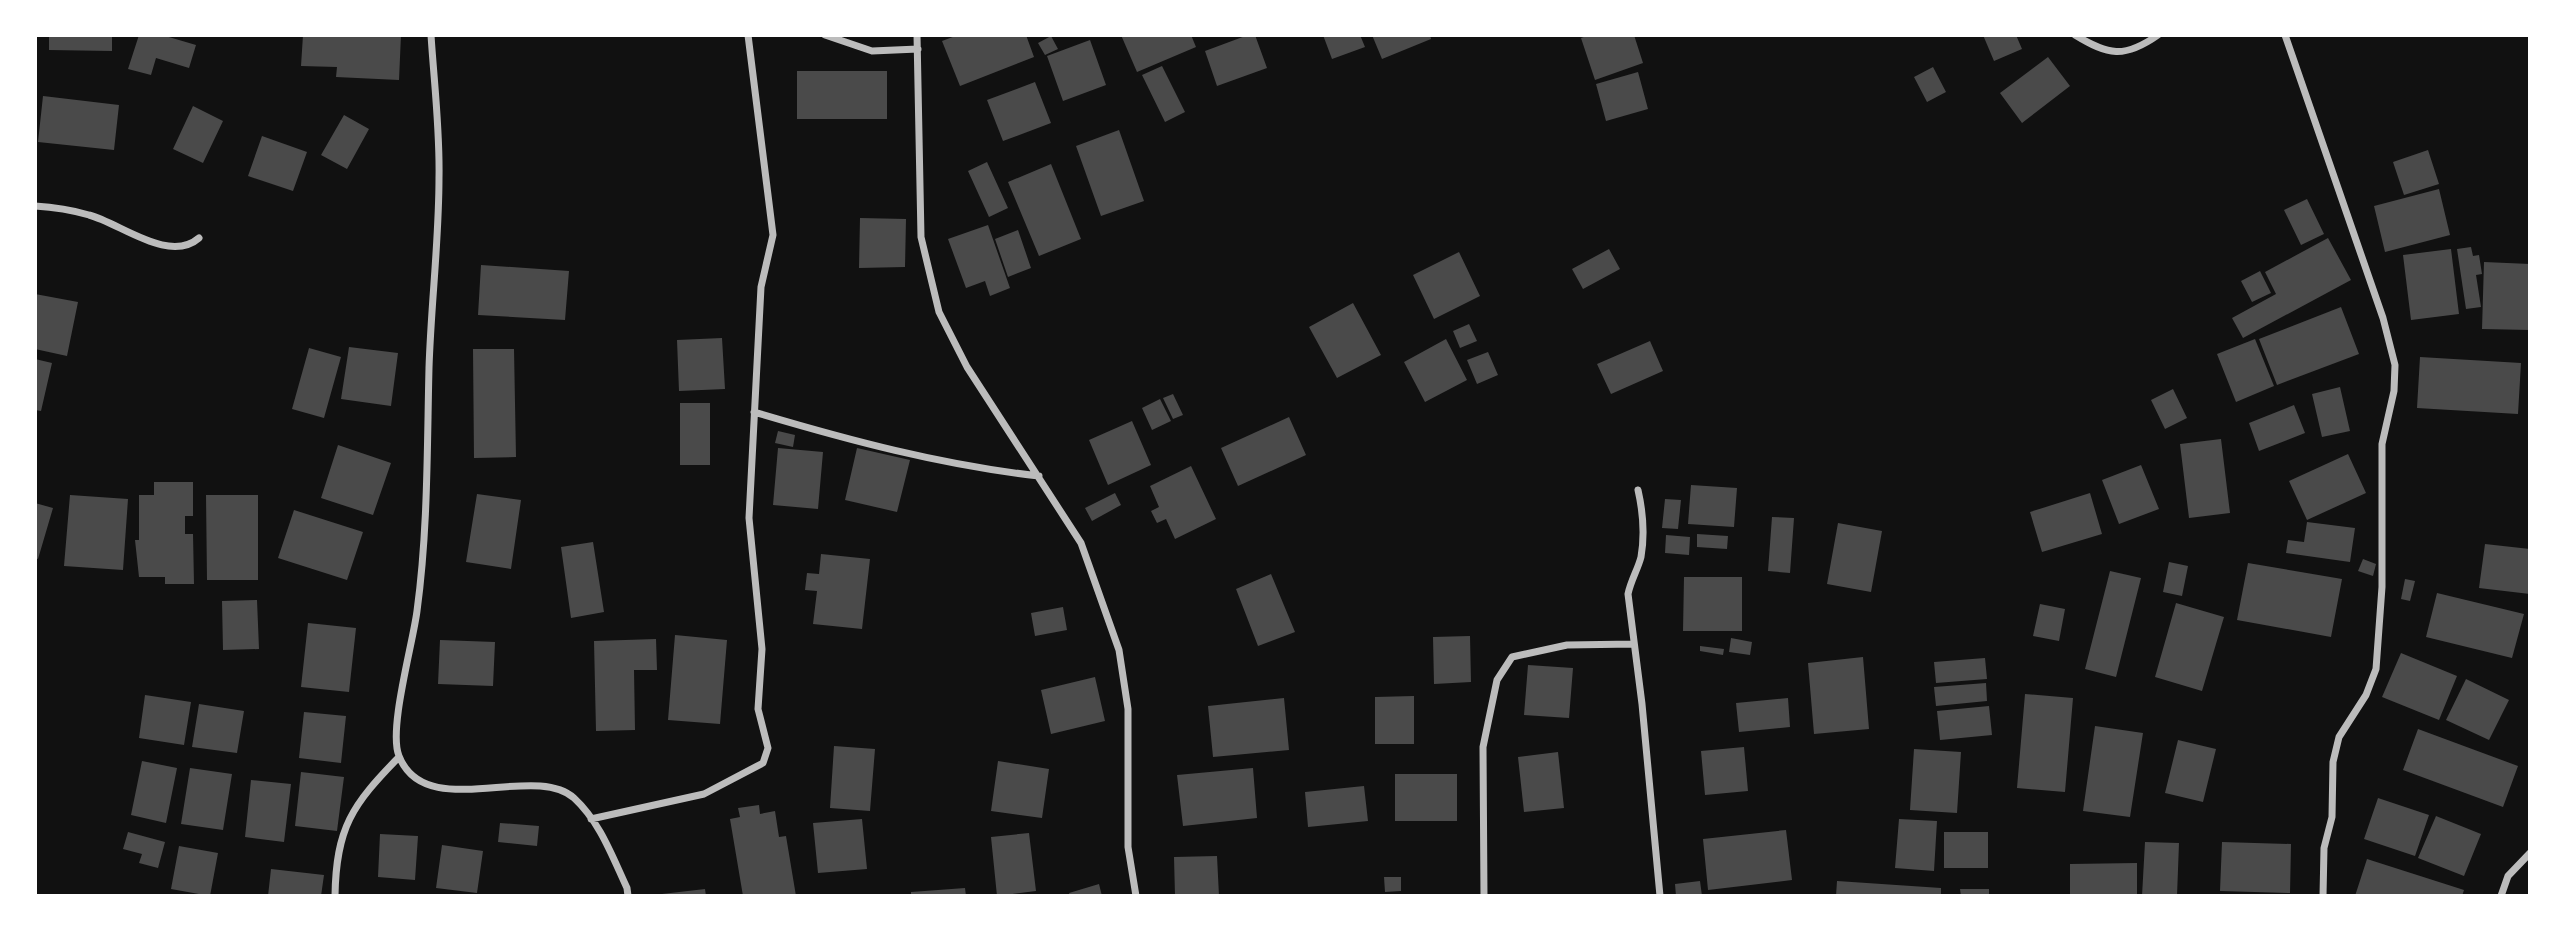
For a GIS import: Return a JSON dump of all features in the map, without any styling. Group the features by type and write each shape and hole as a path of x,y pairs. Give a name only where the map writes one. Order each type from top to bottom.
{"street":[{"path":"431,35 439,177 429,366 425,549 415,632 396,734 399,757 416,779 447,789 489,790 542,786 572,796 600,829 627,888 628,896"},
{"path":"591,818 704,794 763,763 768,748 758,709 762,649 749,518 761,287 773,235 748,35"},
{"path":"825,35 872,51 918,49"},
{"path":"917,35 921,237 939,312 967,367 1081,543 1119,650 1128,709 1128,848 1136,896"},
{"path":"2075,35 2111,52 2127,52 2158,35"},
{"path":"2285,35 2383,318 2395,365 2394,391 2382,444 2382,587 2376,669 2366,695 2339,737 2333,762 2332,817 2324,848 2323,896"},
{"path":"35,206 91,215 123,232 178,248 188,247 199,238"},
{"path":"754,412 891,451 982,469 1039,476"},
{"path":"1638,490 1644,517 1641,559 1632,576 1628,593 1660,896"},
{"path":"1484,896 1481,777 1483,747 1497,680 1513,657 1567,645 1634,644"},
{"path":"335,896 335,860 343,828 372,784 399,757"},
{"path":"2501,896 2508,876 2530,853"}],"building":[{"path":"49,35 112,35 112,51 49,50"},
{"path":"139,35 162,35 196,45 189,68 156,58 151,75 128,69"},
{"path":"303,35 401,35 399,80 336,77 337,67 301,66"},
{"path":"958,35 1026,35 1034,57 960,86 942,41"},
{"path":"1121,35 1191,35 1196,47 1137,72"},
{"path":"1248,35 1255,35 1267,68 1217,86 1205,51"},
{"path":"1323,35 1360,35 1365,47 1332,59"},
{"path":"1372,35 1430,35 1431,39 1382,59"},
{"path":"1589,35 1634,35 1643,63 1595,80 1581,38"},
{"path":"1983,35 2016,35 2022,49 1994,61"},
{"path":"1051,36 1058,49 1045,55 1038,43"},
{"path":"1090,40 1106,85 1063,101 1047,56"},
{"path":"2048,57 2070,86 2022,123 2000,93"},
{"path":"1162,66 1185,112 1165,122 1142,75"},
{"path":"1933,67 1946,92 1927,102 1914,77"},
{"path":"797,71 887,71 887,119 797,119"},
{"path":"1638,72 1648,109 1606,121 1596,84"},
{"path":"1035,82 1051,123 1003,141 987,100"},
{"path":"43,96 119,105 114,150 38,142"},
{"path":"193,106 223,121 203,163 173,149"},
{"path":"344,115 369,129 347,169 321,155"},
{"path":"1119,130 1144,201 1101,216 1076,146"},
{"path":"262,136 307,152 293,191 248,176"},
{"path":"2428,150 2439,184 2404,195 2393,162"},
{"path":"987,162 1008,208 989,217 968,171"},
{"path":"1051,164 1081,239 1039,256 1008,182"},
{"path":"2439,189 2450,235 2385,252 2374,206"},
{"path":"2307,199 2324,234 2301,245 2284,210"},
{"path":"860,218 906,219 905,267 859,268"},
{"path":"988,225 1010,288 990,296 985,281 966,288 948,239"},
{"path":"1018,230 1031,268 1008,277 995,239"},
{"path":"2328,238 2351,280 2243,338 2232,318 2276,294 2265,272"},
{"path":"2471,247 2473,256 2479,255 2482,274 2476,275 2481,307 2466,309 2457,249"},
{"path":"1609,249 1620,269 1583,289 1572,269"},
{"path":"2451,249 2459,314 2411,320 2403,255"},
{"path":"1459,252 1480,296 1434,319 1413,275"},
{"path":"2484,262 2530,264 2530,330 2482,329"},
{"path":"481,265 569,271 565,320 478,315"},
{"path":"2260,271 2271,293 2252,302 2241,281"},
{"path":"35,294 78,302 67,356 35,349"},
{"path":"1353,303 1381,355 1337,378 1309,327"},
{"path":"2341,307 2359,354 2277,385 2259,339"},
{"path":"1469,324 1477,341 1460,348 1453,331"},
{"path":"722,338 725,389 679,391 677,340"},
{"path":"1446,339 1467,380 1425,402 1404,362"},
{"path":"2255,339 2274,386 2236,402 2217,354"},
{"path":"1650,341 1663,371 1611,394 1597,364"},
{"path":"349,347 398,353 391,406 341,399"},
{"path":"309,348 341,357 324,418 292,409"},
{"path":"473,349 514,349 516,457 474,458"},
{"path":"1488,352 1498,375 1477,384 1467,360"},
{"path":"2420,357 2521,363 2518,414 2417,408"},
{"path":"35,359 52,363 41,411 35,410"},
{"path":"2340,387 2350,431 2322,437 2312,394"},
{"path":"2173,389 2187,418 2165,429 2151,400"},
{"path":"1173,394 1183,415 1173,419 1163,398"},
{"path":"1160,399 1171,421 1152,430 1142,408"},
{"path":"680,403 710,403 710,465 680,465"},
{"path":"2294,405 2305,433 2259,451 2249,423"},
{"path":"1289,417 1306,455 1238,486 1221,448"},
{"path":"1132,421 1151,465 1108,485 1089,440"},
{"path":"778,431 795,435 793,447 775,443"},
{"path":"2221,439 2230,513 2189,518 2180,444"},
{"path":"338,445 391,463 373,515 321,498"},
{"path":"778,448 823,452 818,509 773,505"},
{"path":"857,448 910,460 897,512 845,500"},
{"path":"2348,454 2366,493 2307,520 2289,481"},
{"path":"2141,465 2159,509 2119,524 2102,480"},
{"path":"1191,466 1216,519 1175,539 1166,519 1157,523 1151,511 1159,507 1150,486"},
{"path":"154,482 193,482 193,516 185,516 185,534 193,534 194,584 165,584 165,577 139,577 135,540 139,540 139,495 154,495"},
{"path":"1691,485 1737,488 1734,527 1688,524"},
{"path":"1115,493 1121,505 1092,521 1085,508"},
{"path":"2090,493 2102,534 2042,552 2030,512"},
{"path":"477,494 521,500 511,569 466,562"},
{"path":"70,495 128,499 123,570 64,566"},
{"path":"206,495 258,495 258,580 207,580"},
{"path":"1665,499 1681,500 1678,529 1662,528"},
{"path":"35,503 53,508 38,559 35,558"},
{"path":"294,510 363,532 347,580 278,558"},
{"path":"1772,517 1794,518 1790,573 1768,571"},
{"path":"2307,522 2355,528 2350,562 2286,553 2288,540 2304,542"},
{"path":"1838,523 1882,531 1871,592 1827,584"},
{"path":"1697,534 1728,536 1727,549 1697,547"},
{"path":"1666,535 1690,537 1689,555 1665,553"},
{"path":"593,542 604,612 571,618 561,547"},
{"path":"2485,544 2530,549 2530,594 2479,588"},
{"path":"821,554 870,559 862,629 813,624 817,591 805,590 807,573 819,574"},
{"path":"2363,559 2376,564 2373,576 2358,571"},
{"path":"2169,562 2188,566 2182,596 2163,592"},
{"path":"2248,563 2342,579 2331,637 2237,620"},
{"path":"2110,571 2141,578 2116,677 2085,669"},
{"path":"1271,574 1295,632 1258,646 1236,589"},
{"path":"1684,577 1742,577 1742,631 1683,631"},
{"path":"2405,579 2415,581 2410,601 2401,599"},
{"path":"2437,593 2524,614 2512,658 2426,637"},
{"path":"257,600 259,649 223,650 222,601"},
{"path":"2176,603 2224,617 2202,691 2155,677"},
{"path":"2040,604 2065,609 2059,641 2033,636"},
{"path":"1063,607 1067,630 1035,636 1031,613"},
{"path":"308,623 356,628 349,692 301,687"},
{"path":"675,635 727,640 720,724 668,720"},
{"path":"1470,636 1471,682 1434,684 1433,637"},
{"path":"1731,638 1752,642 1750,655 1729,652"},
{"path":"656,639 657,670 634,670 635,730 596,731 594,641"},
{"path":"440,640 495,642 493,686 438,684"},
{"path":"1700,646 1724,649 1723,655 1700,651"},
{"path":"2401,653 2457,676 2439,720 2382,697"},
{"path":"1863,657 1869,729 1814,734 1808,663"},
{"path":"1985,658 1987,679 1936,683 1934,662"},
{"path":"1528,665 1573,668 1569,718 1524,715"},
{"path":"1095,677 1105,721 1051,734 1041,690"},
{"path":"2466,679 2509,700 2489,740 2446,720"},
{"path":"1986,683 1987,701 1936,706 1934,687"},
{"path":"2025,694 2073,698 2065,792 2017,788"},
{"path":"145,695 191,702 184,745 139,738"},
{"path":"1414,696 1414,744 1375,744 1375,697"},
{"path":"1284,698 1289,750 1213,757 1208,706"},
{"path":"1788,698 1790,727 1739,732 1736,703"},
{"path":"199,704 244,711 237,753 192,747"},
{"path":"1989,706 1992,735 1940,740 1937,711"},
{"path":"304,712 346,716 341,763 299,758"},
{"path":"2095,726 2143,733 2130,817 2083,811"},
{"path":"2418,729 2518,766 2503,807 2403,770"},
{"path":"2178,740 2216,749 2203,802 2165,793"},
{"path":"834,746 875,749 870,811 830,808"},
{"path":"1744,747 1748,791 1705,795 1701,751"},
{"path":"1914,749 1961,752 1957,813 1910,810"},
{"path":"1558,752 1564,808 1524,812 1518,757"},
{"path":"142,761 177,768 166,823 131,815"},
{"path":"998,761 1049,769 1042,818 991,811"},
{"path":"190,768 232,774 223,830 181,824"},
{"path":"1253,768 1257,818 1183,826 1177,775"},
{"path":"301,772 344,777 337,831 295,826"},
{"path":"1395,774 1457,774 1457,821 1395,821"},
{"path":"251,780 291,784 284,842 245,837"},
{"path":"1364,786 1368,821 1308,827 1305,792"},
{"path":"2378,798 2429,815 2415,856 2364,839"},
{"path":"759,805 760,814 775,811 779,837 786,836 796,896 743,896 730,819 740,817 738,808"},
{"path":"2436,816 2481,834 2464,876 2418,858"},
{"path":"862,819 867,869 818,873 813,823"},
{"path":"1899,819 1937,821 1934,871 1895,868"},
{"path":"500,823 539,826 537,846 498,842"},
{"path":"1786,830 1792,880 1708,890 1703,839"},
{"path":"128,832 165,842 158,868 139,863 142,854 123,849"},
{"path":"1944,832 1988,832 1988,868 1944,868"},
{"path":"1029,833 1036,891 997,896 991,837"},
{"path":"380,834 418,836 415,880 378,877"},
{"path":"2145,842 2179,843 2177,896 2142,896"},
{"path":"2222,842 2291,844 2290,893 2220,891"},
{"path":"442,845 483,851 477,893 436,888"},
{"path":"179,846 218,853 210,896 171,889"},
{"path":"1217,856 1219,896 1175,896 1174,857"},
{"path":"2367,859 2464,890 2462,896 2355,896"},
{"path":"2137,863 2137,896 2070,896 2070,864"},
{"path":"271,869 324,875 321,896 268,896"},
{"path":"1384,877 1401,877 1401,891 1385,892"},
{"path":"1700,881 1702,896 1676,896 1675,884"},
{"path":"1837,881 1941,888 1941,896 1836,896"},
{"path":"1099,884 1102,896 1070,896 1069,893"},
{"path":"965,888 966,896 911,896 911,892"},
{"path":"705,889 706,896 662,896 662,894"},
{"path":"1960,889 1989,889 1989,896 1961,896"}]}
